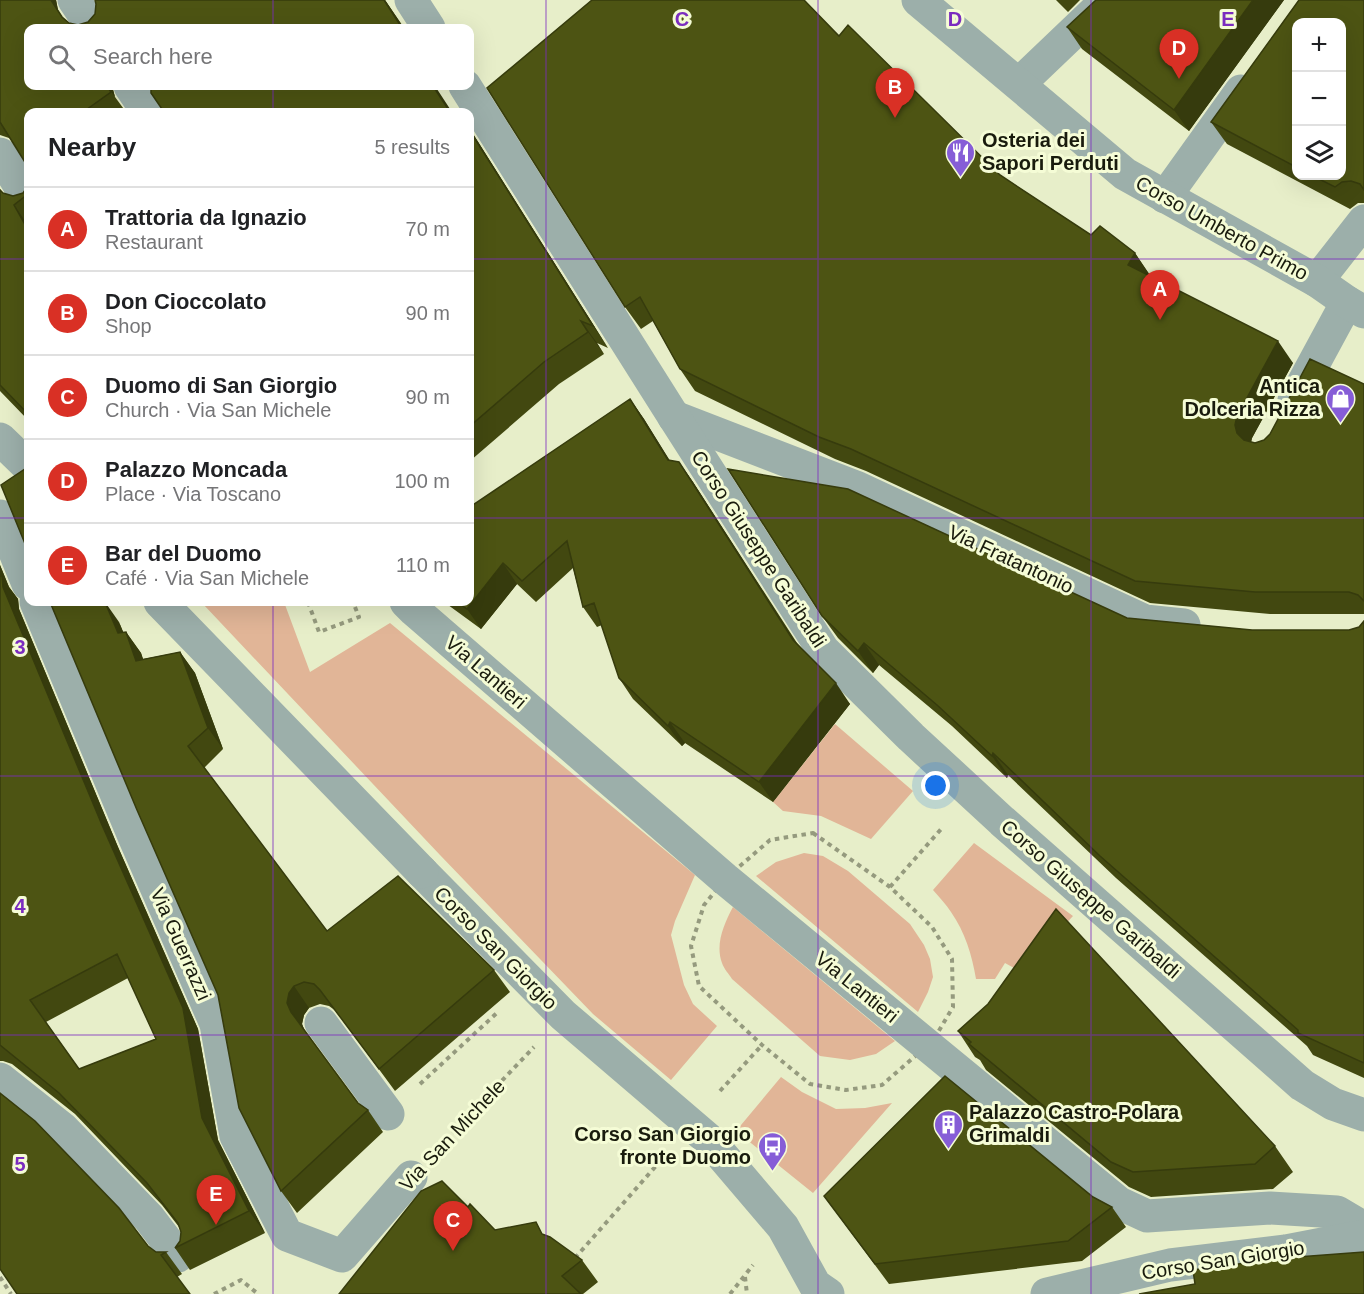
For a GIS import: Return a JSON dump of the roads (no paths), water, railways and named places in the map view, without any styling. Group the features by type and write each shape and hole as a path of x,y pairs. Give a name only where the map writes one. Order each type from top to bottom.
{"street":[{"path":"74,0 90,24"},
{"path":"411,0 426,24"},
{"name":"Corso Umberto Primo","path":"918,0 1125,174 1317,281 1355,307"},
{"path":"1019,84 1107,0"},
{"path":"1165,197 1260,66"},
{"path":"133,90 145,108"},
{"name":"Corso Giuseppe Garibaldi","path":"468,90 823,650 911,737 1002,821 1302,1085 1333,1104 1364,1115"},
{"path":"0,154 24,193"},
{"path":"1317,281 1364,220"},
{"path":"1280,425 1355,307"},
{"name":"Via Fratantonio","path":"674,417 858,488 1145,621 1213,627"},
{"path":"0,439 24,462"},
{"path":"0,516 24,574"},
{"name":"Via Guerrazzi","path":"38,606 135,839 216,1024 236,1136 287,1235 342,1256"},
{"name":"Corso San Giorgio","path":"164,606 563,1015 708,1139 783,1227 815,1285 828,1294"},
{"name":"Via Lantieri","path":"410,606 725,879 1119,1203 1147,1216 1270,1208 1337,1212 1364,1228"},
{"path":"321,1023 388,1114"},
{"path":"0,1079 63,1129 149,1218 178,1256"},
{"name":"Via San Michele","path":"342,1256 411,1178"},
{"name":"Corso San Giorgio","path":"1047,1294 1170,1265 1286,1251 1364,1236"}],"place":[{"name":"Palazzo Moncada","path":"1179,79"},
{"name":"Don Cioccolato","path":"895,118"},
{"name":"Osteria dei Sapori Perduti","path":"961,178"},
{"name":"Trattoria da Ignazio","path":"1160,320"},
{"name":"Antica Dolceria Rizza","path":"1341,424"},
{"name":"Palazzo Castro-Polara Grimaldi","path":"948,1150"},
{"name":"Corso San Giorgio fronte Duomo","path":"772,1172"},
{"name":"Bar del Duomo","path":"216,1225"},
{"name":"Duomo di San Giorgio","path":"453,1251"}]}
